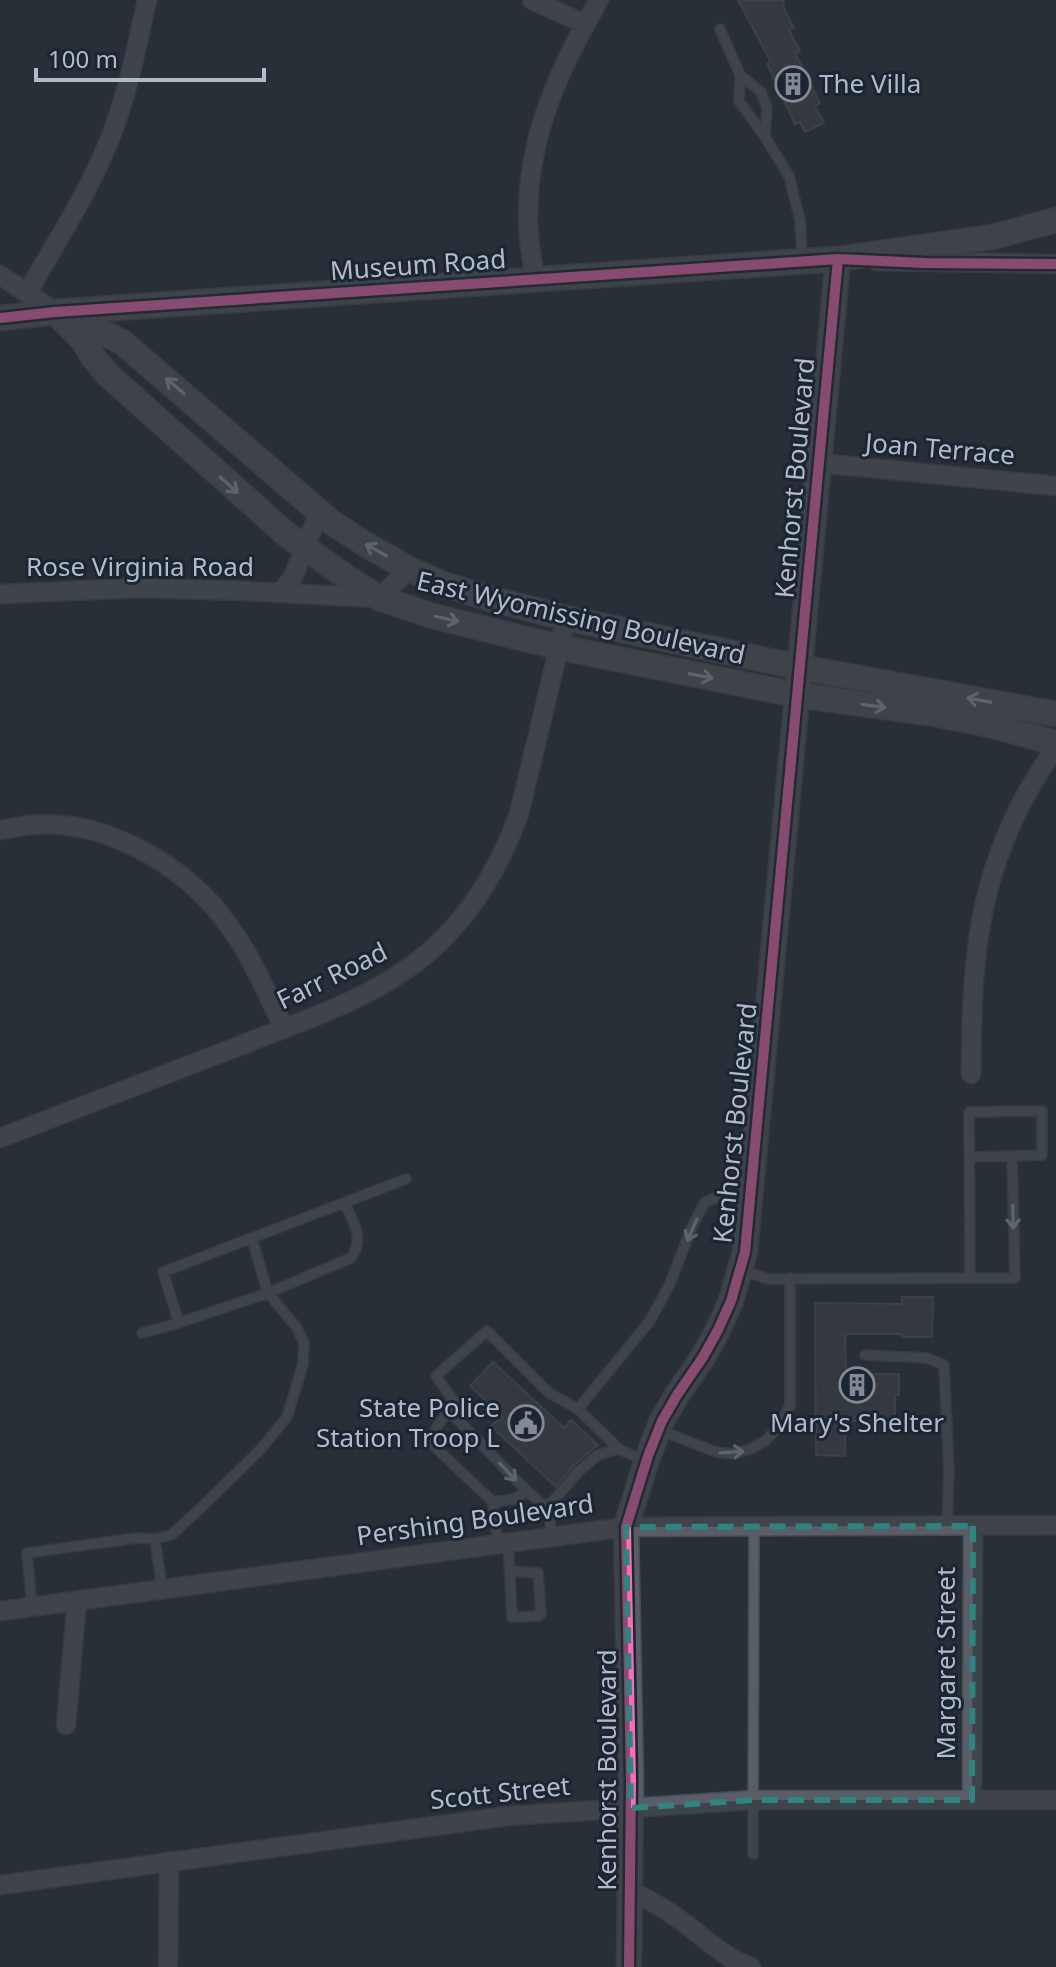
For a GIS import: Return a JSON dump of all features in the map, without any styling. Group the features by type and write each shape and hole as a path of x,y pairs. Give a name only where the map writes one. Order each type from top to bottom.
{"street":[{"path":"27,293 84,195 112,134 133,64 147,0"},
{"path":"532,0 585,24"},
{"path":"535,280 528,215 533,159 554,85 599,0"},
{"name":"Museum Road","path":"0,318 838,259 992,237 1056,220"},
{"path":"838,259 1056,264"},
{"name":"Kenhorst Boulevard","path":"629,1967 631,1808 626,1527 659,1430 718,1330 731,1301 745,1252 838,259"},
{"path":"0,275 55,312"},
{"name":"East Wyomissing Boulevard","path":"55,312 122,342 331,522 409,569 443,584 566,618 799,667 1056,714"},
{"name":"East Wyomissing Boulevard","path":"55,312 83,340 107,374 248,502 304,547 379,598 433,616 558,647 797,695 935,714 990,725 1056,744"},
{"name":"Joan Terrace","path":"819,463 1056,486"},
{"name":"Rose Virginia Road","path":"280,593 293,577 319,512"},
{"path":"379,598 409,569"},
{"name":"Rose Virginia Road","path":"0,594 121,588 379,598"},
{"name":"Farr Road","path":"0,1138 375,990 404,972 438,943 469,909 487,882 504,852 519,814 566,618"},
{"path":"971,1074 975,955 986,893 1021,802 1056,744"},
{"path":"0,830 43,825 90,832 137,848 177,872 231,927 284,1028"},
{"name":"Pershing Boulevard","path":"0,1611 626,1527 1056,1525"},
{"name":"Margaret Street","path":"972,1800 973,1526"},
{"path":"66,1725 77,1600"},
{"name":"Scott Street","path":"0,1885 508,1816 753,1800 1056,1800"},
{"path":"168,1967 169,1861"},
{"path":"629,1890 661,1906 714,1947 751,1967"}],"lane":[{"path":"720,29 740,75 739,101 789,176 800,220 803,262"},
{"path":"740,75 761,92 767,108 765,137"},
{"path":"970,1157 1042,1155 1042,1111 969,1112 970,1277"},
{"path":"741,1270 768,1279 1015,1278 1012,1156"},
{"path":"179,1323 163,1272 406,1179"},
{"path":"578,1409 649,1322 669,1286 705,1202 723,1195 751,1199"},
{"path":"142,1333 268,1293 351,1258 358,1248 359,1237 345,1203"},
{"path":"32,1606 27,1553 171,1535 260,1450 287,1417 303,1364 304,1343 297,1328 268,1293 252,1239"},
{"path":"659,1430 716,1452 733,1454 751,1449 777,1429 790,1406 790,1278"},
{"path":"510,1571 536,1572 541,1614 512,1617 510,1571 493,1502 434,1446 434,1433 439,1422 456,1404 436,1376 487,1331 549,1393 578,1409 619,1449 646,1461"},
{"path":"865,1355 927,1358 944,1365 949,1470 947,1526"},
{"path":"450,1412 547,1508 553,1536"},
{"path":"547,1508 580,1470 598,1455 619,1449"},
{"path":"493,1502 514,1499 527,1491"},
{"path":"753,1854 754,1527"},
{"path":"155,1539 162,1588"}],"highlighted area":[{"path":"973,1526 972,1800 753,1800 631,1808 626,1527"}],"building":[{"name":"The Villa","path":"738,0 784,0 783,6 794,28 789,30 800,51 795,53 820,103 815,106 824,123 805,132 800,122 795,124 767,64 771,62"},
{"name":"Mary's Shelter","path":"902,1297 933,1297 932,1337 845,1334 846,1374 899,1374 895,1421 845,1421 845,1456 816,1455 815,1303 902,1304"},
{"name":"State Police Station Troop L","path":"493,1362 564,1428 571,1420 598,1445 574,1465 556,1487 491,1426 502,1416 470,1386"}],"cycle path":[{"path":"0,318 838,259 1056,264"},
{"path":"629,1967 631,1780 626,1527 662,1421 718,1330 731,1301 745,1252 838,259"}],"place":[{"name":"The Villa","path":"793,84"},
{"name":"Mary's Shelter","path":"857,1385"},
{"name":"State Police Station Troop L","path":"526,1423"}]}
